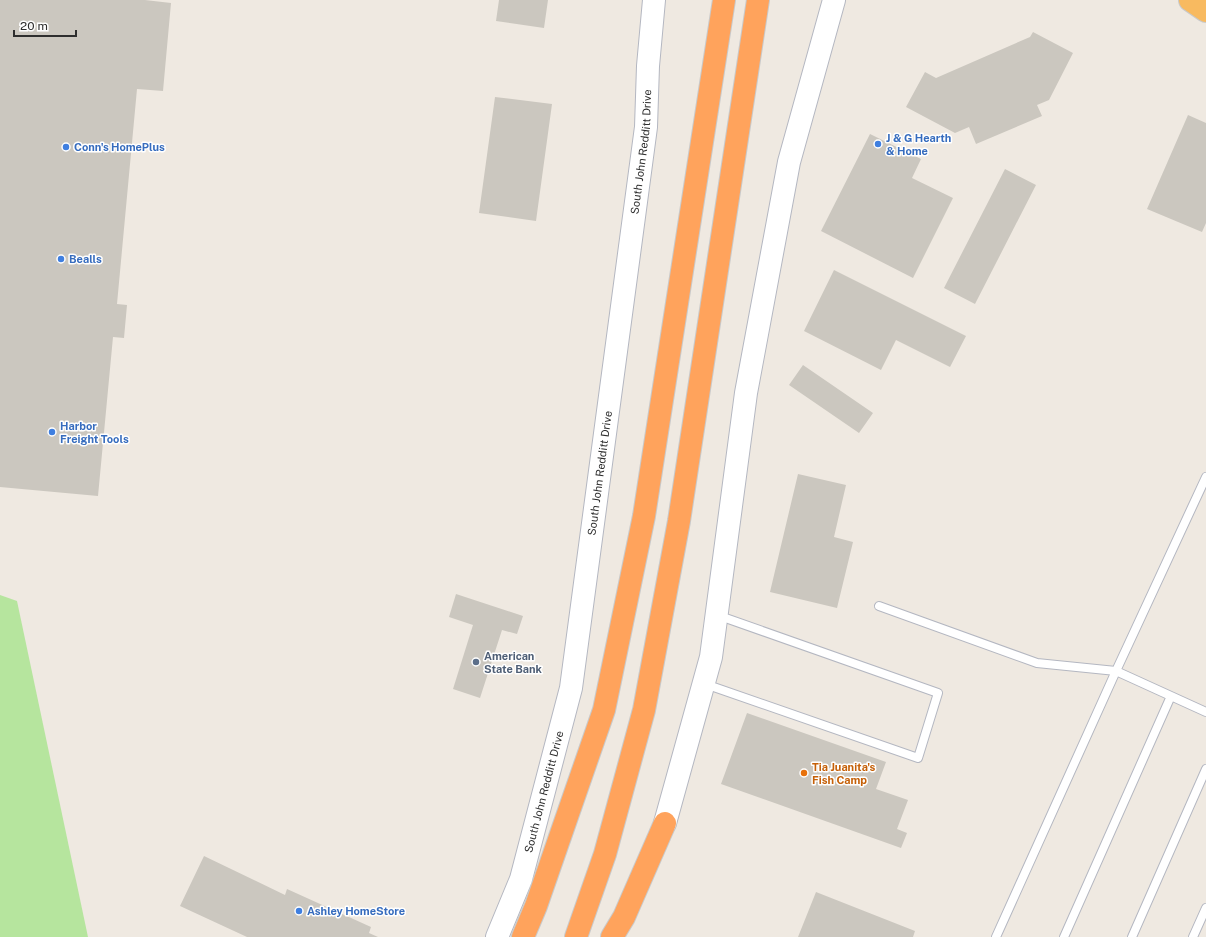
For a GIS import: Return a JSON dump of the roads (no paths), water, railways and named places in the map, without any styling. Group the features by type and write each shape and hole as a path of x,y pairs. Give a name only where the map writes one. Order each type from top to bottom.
{"highway":[{"path":"523,937 536,906 604,710 644,516 724,0"},
{"path":"576,937 605,854 644,710 679,521 758,0"},
{"path":"1190,0 1206,11"},
{"path":"612,937 624,917 665,823"}],"main road":[{"name":"South John Redditt Drive","path":"497,937 521,879 571,688 646,127 648,66 654,0"},
{"path":"665,823 712,657 746,393 789,162 834,0"}],"lane":[{"path":"996,937 1116,671 1206,477"},
{"path":"879,606 1036,663 1116,671 1206,712"},
{"path":"704,684 918,758 938,693 717,615"},
{"path":"1064,937 1171,696"},
{"path":"1132,937 1206,769"},
{"path":"1193,937 1206,908"}],"place":[{"name":"J & G Hearth & Home","path":"878,144"},
{"name":"Conn's HomePlus","path":"66,147"},
{"name":"Bealls","path":"61,259"},
{"name":"Harbor Freight Tools","path":"52,432"},
{"name":"American State Bank","path":"476,662"},
{"name":"Tia Juanita's Fish Camp","path":"804,773"},
{"name":"Ashley HomeStore","path":"299,911"}]}
